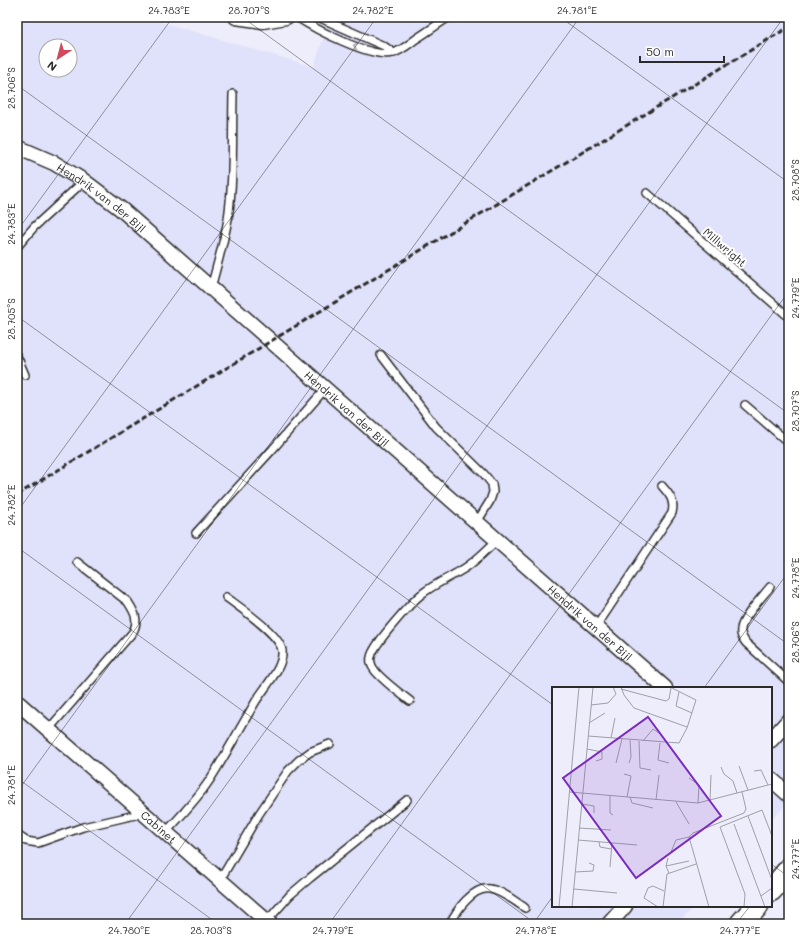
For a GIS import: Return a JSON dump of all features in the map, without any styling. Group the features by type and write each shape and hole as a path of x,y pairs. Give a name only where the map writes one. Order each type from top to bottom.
{"highway":[{"path":"772,889 789,870"},
{"path":"741,924 756,907"}],"street":[{"path":"236,17 263,21 286,17"},
{"name":"Hendrik van der Bijl","path":"17,147 54,163 84,181 121,209 664,687"},
{"name":"Cabinet","path":"17,702 269,922"},
{"path":"772,739 789,720"},
{"path":"772,780 789,794"},
{"path":"609,924 624,907"}],"lane":[{"path":"297,17 320,31 371,53 383,55 394,53 449,17"},
{"path":"318,17 379,44 394,53"},
{"path":"211,288 228,220 231,188 233,94"},
{"path":"17,247 34,227 84,181"},
{"name":"Millwright","path":"647,193 789,317"},
{"path":"381,355 436,427 484,474 492,484 493,492 490,501 477,522"},
{"path":"17,356 25,375"},
{"path":"196,533 326,388"},
{"path":"745,405 789,442"},
{"path":"596,627 672,513 672,498 662,486"},
{"path":"410,701 382,678 372,667 371,658 375,649 421,594 470,564 497,540"},
{"path":"48,730 133,632 136,625 135,614 128,602 77,562"},
{"path":"770,587 744,620 741,628 741,636 746,644 789,682"},
{"path":"166,832 201,793 235,740 256,701 281,660 282,650 280,643 258,621 226,597"},
{"path":"220,880 259,814 288,771 310,752 330,744"},
{"path":"269,922 290,895 407,800"},
{"path":"17,835 26,841 38,843 83,827 144,813"},
{"path":"450,924 469,897 478,890 488,888 499,891 526,908"}],"shaded area":[{"path":"17,17 144,17 314,67 330,17 789,17 789,801 772,820 772,687 552,687 552,907 694,907 678,924 17,924"}],"railway":[{"path":"17,495 789,27"}]}
